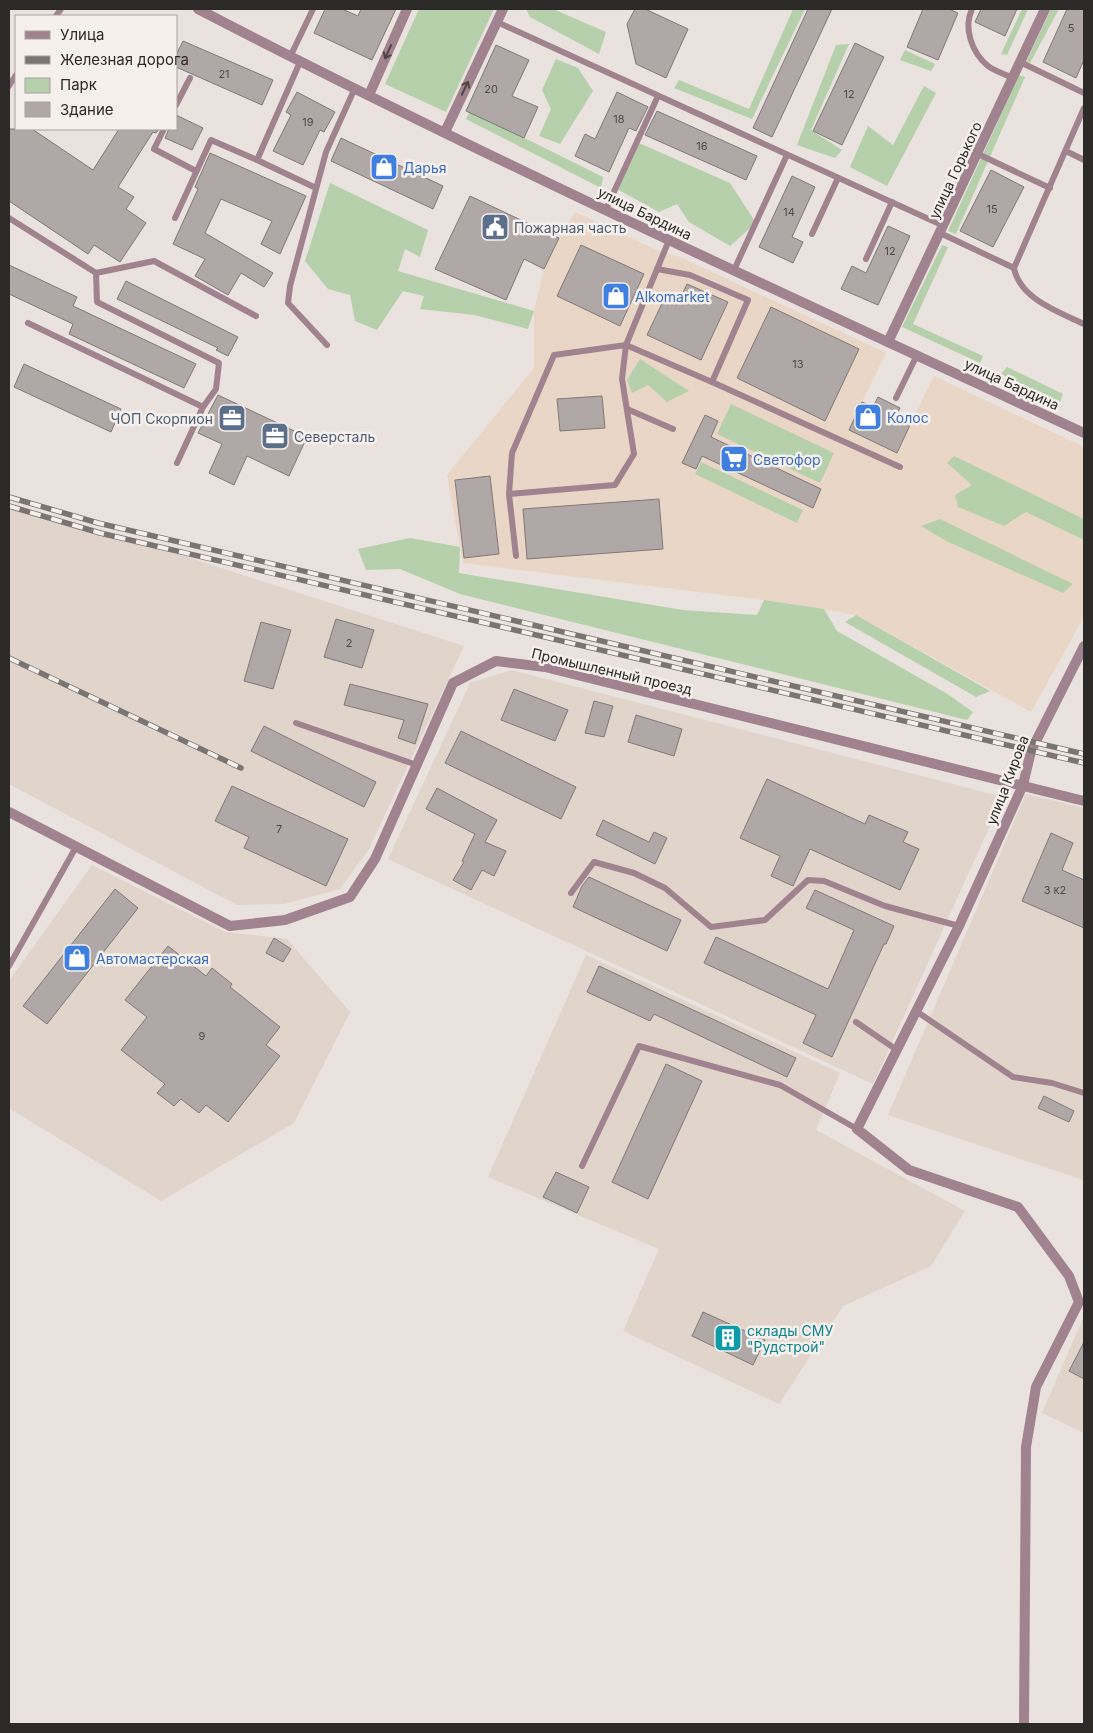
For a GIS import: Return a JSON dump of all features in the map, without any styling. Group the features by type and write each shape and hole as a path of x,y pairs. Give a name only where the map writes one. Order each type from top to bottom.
{"street":[{"name":"улица Бардина","path":"198,9 300,62 669,240 1084,433"},
{"path":"369,95 407,9"},
{"path":"445,132 503,9"},
{"name":"улица Горького","path":"888,342 1045,9"},
{"name":"улица Кирова","path":"857,1129 959,926 1023,785 1031,751 1084,646"},
{"name":"Промышленный проезд","path":"9,812 230,926 285,920 350,898 375,859 453,683 496,661 545,667 1084,801"},
{"path":"857,1129 909,1170 1018,1207 1070,1276 1082,1304 1036,1387 1026,1446 1024,1724"}],"lane":[{"path":"290,56 313,9"},
{"path":"972,9 968,27 970,40 977,54 988,67 1013,78"},
{"path":"497,22 892,202 1014,268"},
{"path":"257,160 300,62"},
{"path":"1020,62 1084,93"},
{"path":"178,101 190,78"},
{"path":"327,345 288,303 290,286 326,152 355,88"},
{"path":"606,209 658,96"},
{"path":"1084,108 1014,268 1016,276 1028,293 1045,306 1084,324"},
{"path":"164,130 154,149 196,171"},
{"path":"175,218 211,140 316,188"},
{"path":"1066,151 1084,160"},
{"path":"978,154 1050,188"},
{"path":"734,270 788,155"},
{"path":"812,234 838,178"},
{"path":"866,259 892,202"},
{"path":"9,218 96,273 154,260 256,316"},
{"path":"509,494 615,485 634,454 622,380 626,345 669,240"},
{"path":"657,269 690,275 748,300 712,382"},
{"path":"96,273 97,302 218,363 216,389 203,407 177,463"},
{"path":"28,323 203,407"},
{"path":"516,556 509,494 512,453 554,355 626,345 900,467"},
{"path":"896,398 917,355"},
{"path":"627,409 673,429"},
{"path":"296,723 417,764"},
{"path":"9,966 76,847"},
{"path":"571,893 594,862 634,873 665,888 711,927 764,920 808,880 824,881 885,906 959,926"},
{"path":"916,1011 1013,1077 1052,1083 1084,1093"},
{"path":"856,1022 897,1050"},
{"path":"582,1166 639,1046 780,1085 857,1129"}],"shaded area":[{"path":"575,212 654,249 680,257 886,353 862,402 910,425 934,376 1084,447 1084,617 1031,712 856,615 764,600 463,563 447,475 534,368 534,311 544,269 559,238"},
{"path":"9,507 106,531 464,646 369,849 340,889 284,904 237,905 9,784"},
{"path":"511,670 1003,797 873,1084 388,859 470,683"},
{"path":"1026,794 1084,808 1084,1180 888,1115"},
{"path":"92,865 225,932 287,939 350,1012 294,1123 161,1201 9,1108 9,981"},
{"path":"586,955 840,1073 816,1130 965,1211 931,1266 843,1306 779,1404 623,1331 659,1249 488,1177"},
{"path":"1084,1316 1084,1433 1042,1413"}],"green space":[{"path":"419,9 494,9 446,112 385,84"},
{"path":"526,9 553,9 606,32 599,54 530,17"},
{"path":"793,9 805,9 752,119 674,88 679,80 749,109"},
{"path":"1022,9 1028,9 1007,55 1001,54"},
{"path":"1051,9 1059,9 1030,63 1026,62"},
{"path":"849,44 811,130 842,150 835,158 797,145 836,45"},
{"path":"905,50 935,64 931,71 900,60"},
{"path":"556,59 578,68 593,91 560,144 539,136 551,109 542,90"},
{"path":"1019,75 1025,77 956,234 948,231"},
{"path":"924,86 936,93 887,186 850,167 868,126 893,145"},
{"path":"470,111 603,177 601,188 466,119"},
{"path":"639,143 730,183 756,223 730,246 689,222 677,204 659,212 617,189"},
{"path":"330,183 428,230 420,257 405,249 398,271 534,311 528,329 474,315 420,309 424,296 403,291 377,330 355,321 350,295 328,289 305,261"},
{"path":"942,245 948,247 913,324 983,356 980,363 902,327"},
{"path":"640,359 689,391 667,402 648,385 632,393 627,380"},
{"path":"1007,367 1063,394 1060,402 1001,374"},
{"path":"731,404 834,453 820,483 717,434"},
{"path":"954,456 1084,519 1084,540 1026,512 1004,526 958,507 955,495 972,485 947,463"},
{"path":"701,462 803,510 797,523 695,474"},
{"path":"940,519 1073,584 1063,593 946,541 921,526"},
{"path":"410,538 460,547 459,573 683,610 757,615 764,600 824,609 837,631 946,693 973,712 967,720 460,594 400,569 366,570 358,549"},
{"path":"856,615 990,691 976,697 845,622"}],"building":[{"path":"325,9 342,9 358,16 361,9 396,9 372,60 314,33"},
{"path":"635,9 645,9 688,29 666,78 636,64 627,24"},
{"path":"808,9 832,9 772,137 753,128"},
{"path":"923,9 949,9 958,13 938,60 907,47"},
{"path":"981,9 1017,9 1005,36 975,22"},
{"path":"1067,9 1084,9 1084,60 1076,78 1043,62"},
{"path":"183,41 273,80 262,105 178,68 178,51"},
{"path":"855,43 884,57 842,145 813,131"},
{"path":"496,45 529,60 512,96 538,107 524,138 466,111"},
{"path":"297,92 335,112 324,132 320,130 303,165 273,151 291,115 286,112"},
{"path":"617,92 648,107 636,131 629,128 609,172 575,156 585,134 595,139"},
{"path":"657,111 757,156 746,180 645,135"},
{"path":"178,116 203,128 192,150 165,138 169,130 178,130"},
{"path":"9,129 33,130 93,170 118,130 158,130 156,133 153,132 118,187 134,197 126,209 146,223 120,262 94,245 88,254 9,201"},
{"path":"341,138 443,186 433,209 331,161"},
{"path":"210,153 306,196 280,254 261,244 272,221 221,199 205,233 273,273 264,287 241,273 228,295 195,276 205,259 173,244 198,189 195,187"},
{"path":"991,170 1024,187 993,247 960,231"},
{"path":"792,176 815,187 792,237 803,242 793,263 759,247"},
{"path":"470,196 559,238 544,269 524,259 506,300 435,269"},
{"path":"888,226 910,236 878,305 841,289 852,266 866,273"},
{"path":"581,245 644,274 620,326 557,296"},
{"path":"9,265 77,297 73,306 196,364 184,388 69,334 73,324 9,294"},
{"path":"126,281 238,337 228,356 216,350 218,348 117,299"},
{"path":"687,284 728,302 701,360 647,335 666,295 679,301"},
{"path":"771,307 859,349 825,421 737,378"},
{"path":"24,364 121,409 111,432 14,387"},
{"path":"218,395 307,437 289,476 247,456 234,485 209,473 222,444 198,433"},
{"path":"602,396 605,428 560,431 557,399"},
{"path":"878,397 900,408 895,418 910,425 897,453 849,430 862,402 873,407"},
{"name":"Светофор","path":"705,415 718,421 711,437 821,489 813,508 702,456 696,469 682,463"},
{"path":"490,476 499,554 464,558 455,480"},
{"path":"659,499 663,549 527,559 523,509"},
{"path":"336,619 374,630 362,668 324,657"},
{"path":"261,622 291,630 273,689 244,681"},
{"path":"350,684 428,704 415,744 398,738 404,720 344,705"},
{"path":"514,689 568,710 555,741 501,720"},
{"path":"594,701 613,706 604,737 585,733"},
{"path":"636,715 682,729 674,756 628,742"},
{"path":"264,726 376,782 364,807 251,751"},
{"path":"461,731 576,787 561,819 445,763"},
{"path":"767,779 865,824 869,815 908,832 903,842 919,849 900,890 810,849 793,886 771,876 780,856 740,838"},
{"path":"232,786 348,839 326,886 244,848 249,837 215,821"},
{"path":"437,788 497,820 485,842 506,851 494,876 482,870 471,890 453,880 464,862 462,861 475,834 426,809"},
{"path":"603,820 649,842 654,832 667,838 655,864 596,835"},
{"path":"1051,833 1073,843 1062,870 1084,880 1084,928 1022,901"},
{"path":"589,877 681,920 667,951 573,907 582,886"},
{"path":"115,889 138,908 47,1024 23,1006"},
{"path":"815,890 894,926 832,1057 803,1043 816,1015 704,963 716,937 828,989 854,930 806,908"},
{"path":"274,938 291,949 283,962 266,953"},
{"path":"168,946 206,976 212,968 232,984 230,987 280,1027 266,1045 280,1056 228,1122 206,1105 199,1113 181,1099 174,1106 157,1093 165,1084 121,1050 147,1017 125,1000"},
{"path":"599,966 796,1058 787,1077 654,1014 650,1021 587,992"},
{"path":"666,1064 702,1081 648,1199 612,1182"},
{"path":"1044,1096 1074,1111 1069,1122 1038,1108"},
{"path":"556,1172 589,1187 577,1213 543,1197"},
{"name":"склады СМУ \"Рудстрой\"","path":"703,1312 765,1340 753,1365 692,1336"},
{"path":"1084,1342 1084,1379 1069,1371"}],"railway":[{"path":"9,497 98,523 1084,754"},
{"path":"9,506 100,533 1084,763"},
{"path":"9,658 241,768"}],"place":[{"name":"Дарья","path":"384,167"},
{"name":"Пожарная часть","path":"495,227"},
{"name":"Alkomarket","path":"616,296"},
{"name":"Колос","path":"868,417"},
{"name":"ЧОП Скорпион","path":"232,418"},
{"name":"Северсталь","path":"275,436"},
{"name":"Светофор","path":"734,459"},
{"name":"Автомастерская","path":"77,958"},
{"name":"склады СМУ \"Рудстрой\"","path":"728,1338"}]}
